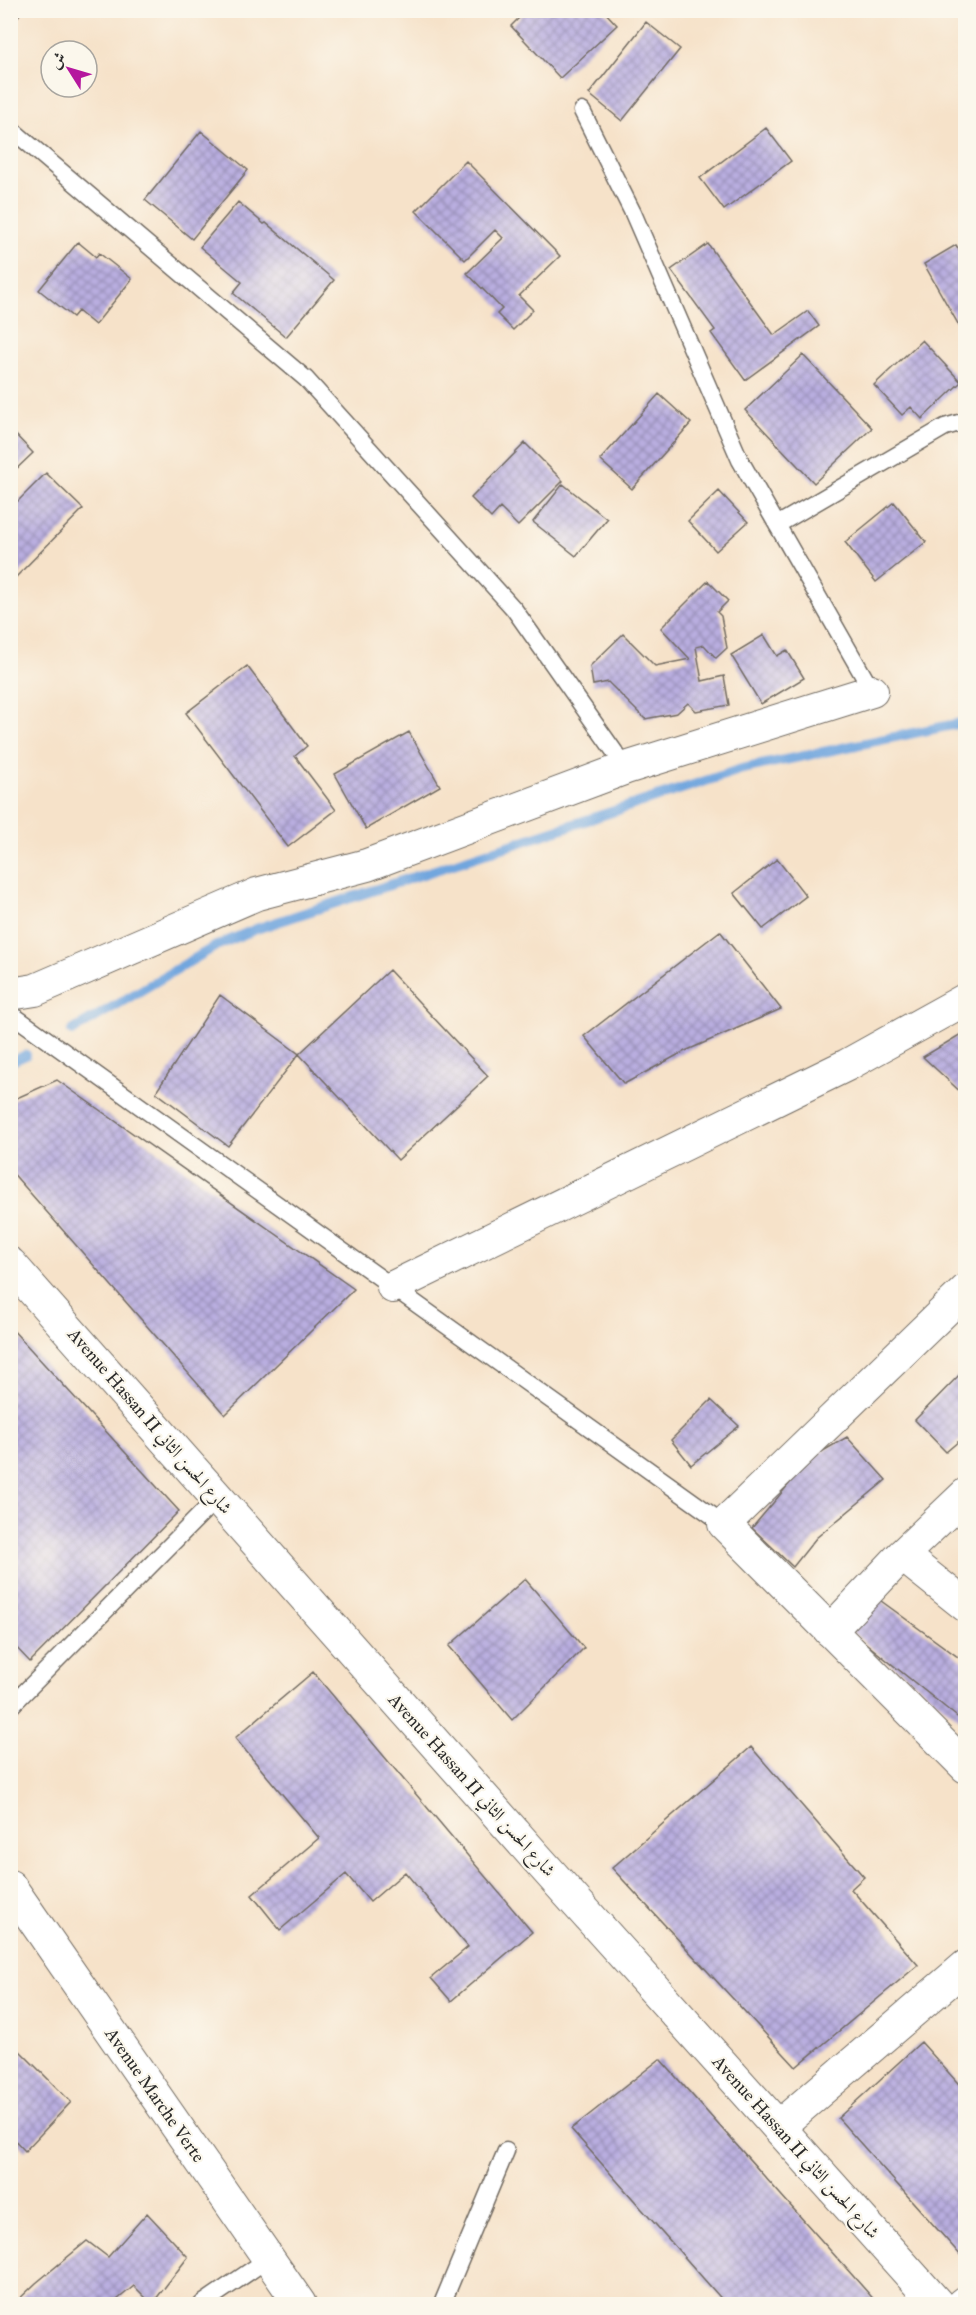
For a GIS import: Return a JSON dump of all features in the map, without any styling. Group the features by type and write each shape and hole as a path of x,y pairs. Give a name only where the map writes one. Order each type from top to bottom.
{"street":[{"path":"10,994 35,990 257,894 367,865 626,768 872,691"},
{"path":"393,1287 847,1065 966,999"},
{"name":"Avenue Hassan II شارع الحسن الثاني","path":"10,1263 937,2304"},
{"path":"966,1290 724,1524 966,1767"},
{"path":"830,1631 902,1555 966,1494"},
{"path":"902,1555 966,1606"},
{"name":"Avenue Marche Verte","path":"10,1886 300,2304"},
{"path":"778,2127 966,1966"},
{"path":"962,2304 966,2301"}],"lane":[{"path":"582,111 633,213 740,460 872,691"},
{"path":"10,128 306,380 514,609 626,768"},
{"path":"777,525 945,427 966,421"},
{"path":"10,1013 724,1524"},
{"path":"10,1707 218,1498"},
{"path":"442,2304 506,2151"},
{"path":"202,2304 268,2259"}],"building":[{"path":"522,10 603,10 617,25 560,78 511,26 524,13"},
{"path":"646,22 680,49 622,121 589,94"},
{"path":"766,128 791,161 724,210 700,178"},
{"path":"201,131 248,170 192,239 145,200"},
{"path":"466,161 560,256 519,296 533,310 513,330 497,314 502,309 467,273 503,238 495,230 465,260 416,211"},
{"path":"238,202 334,280 286,337 233,293 242,282 200,247"},
{"path":"78,242 96,257 99,253 132,279 95,325 78,311 73,317 39,290"},
{"path":"708,244 774,335 808,311 819,326 745,380 711,333 715,330 671,270"},
{"path":"956,245 966,261 966,327 961,329 924,264"},
{"path":"922,340 961,382 922,419 911,407 902,415 874,385"},
{"path":"803,355 872,428 814,483 745,410"},
{"path":"659,394 691,423 632,489 600,460"},
{"path":"10,429 33,453 10,475"},
{"path":"525,443 563,481 518,526 500,508 491,518 471,498"},
{"path":"46,473 83,509 14,579 10,576 10,509"},
{"path":"563,484 607,519 576,556 533,522"},
{"path":"719,491 748,522 716,551 688,521"},
{"path":"894,502 926,542 876,582 845,542"},
{"path":"708,581 728,601 717,612 721,616 727,648 716,658 704,645 696,647 702,681 724,676 729,705 696,711 688,703 677,713 645,719 608,682 593,685 590,666 623,634 655,666 690,659 661,628"},
{"path":"764,635 777,656 787,650 804,678 761,704 731,655"},
{"path":"247,666 307,746 295,756 336,810 288,847 186,713"},
{"path":"409,732 440,786 366,829 335,774"},
{"path":"777,859 806,896 763,929 734,893"},
{"path":"720,931 781,1009 683,1052 624,1084 584,1036"},
{"path":"389,970 488,1076 398,1160 299,1054"},
{"path":"220,995 299,1054 228,1146 156,1092"},
{"path":"966,1031 966,1097 923,1057"},
{"path":"57,1080 354,1289 225,1415 10,1170 10,1101"},
{"path":"10,1327 179,1511 30,1662 13,1644 10,1647"},
{"path":"966,1368 966,1435 946,1452 915,1420"},
{"path":"711,1400 739,1426 691,1465 671,1440"},
{"path":"847,1437 886,1480 816,1538 793,1567 752,1528 811,1458"},
{"path":"525,1579 584,1648 512,1720 449,1646"},
{"path":"877,1598 966,1663 966,1724 852,1632"},
{"path":"313,1672 532,1932 451,2001 431,1978 468,1947 405,1872 370,1902 346,1874 280,1930 252,1895 319,1838 235,1738"},
{"path":"751,1747 864,1877 851,1889 918,1965 796,2067 612,1868"},
{"path":"10,2041 71,2102 25,2151 10,2135"},
{"path":"921,2042 966,2092 966,2256 963,2258 838,2118"},
{"path":"660,2059 878,2304 726,2304 571,2129"},
{"path":"147,2213 188,2257 152,2304 134,2286 112,2304 14,2304 87,2241 108,2257"}],"waterway":[{"path":"72,1031 216,946 256,929 742,769 966,722"},
{"path":"10,1062 26,1055"}]}
